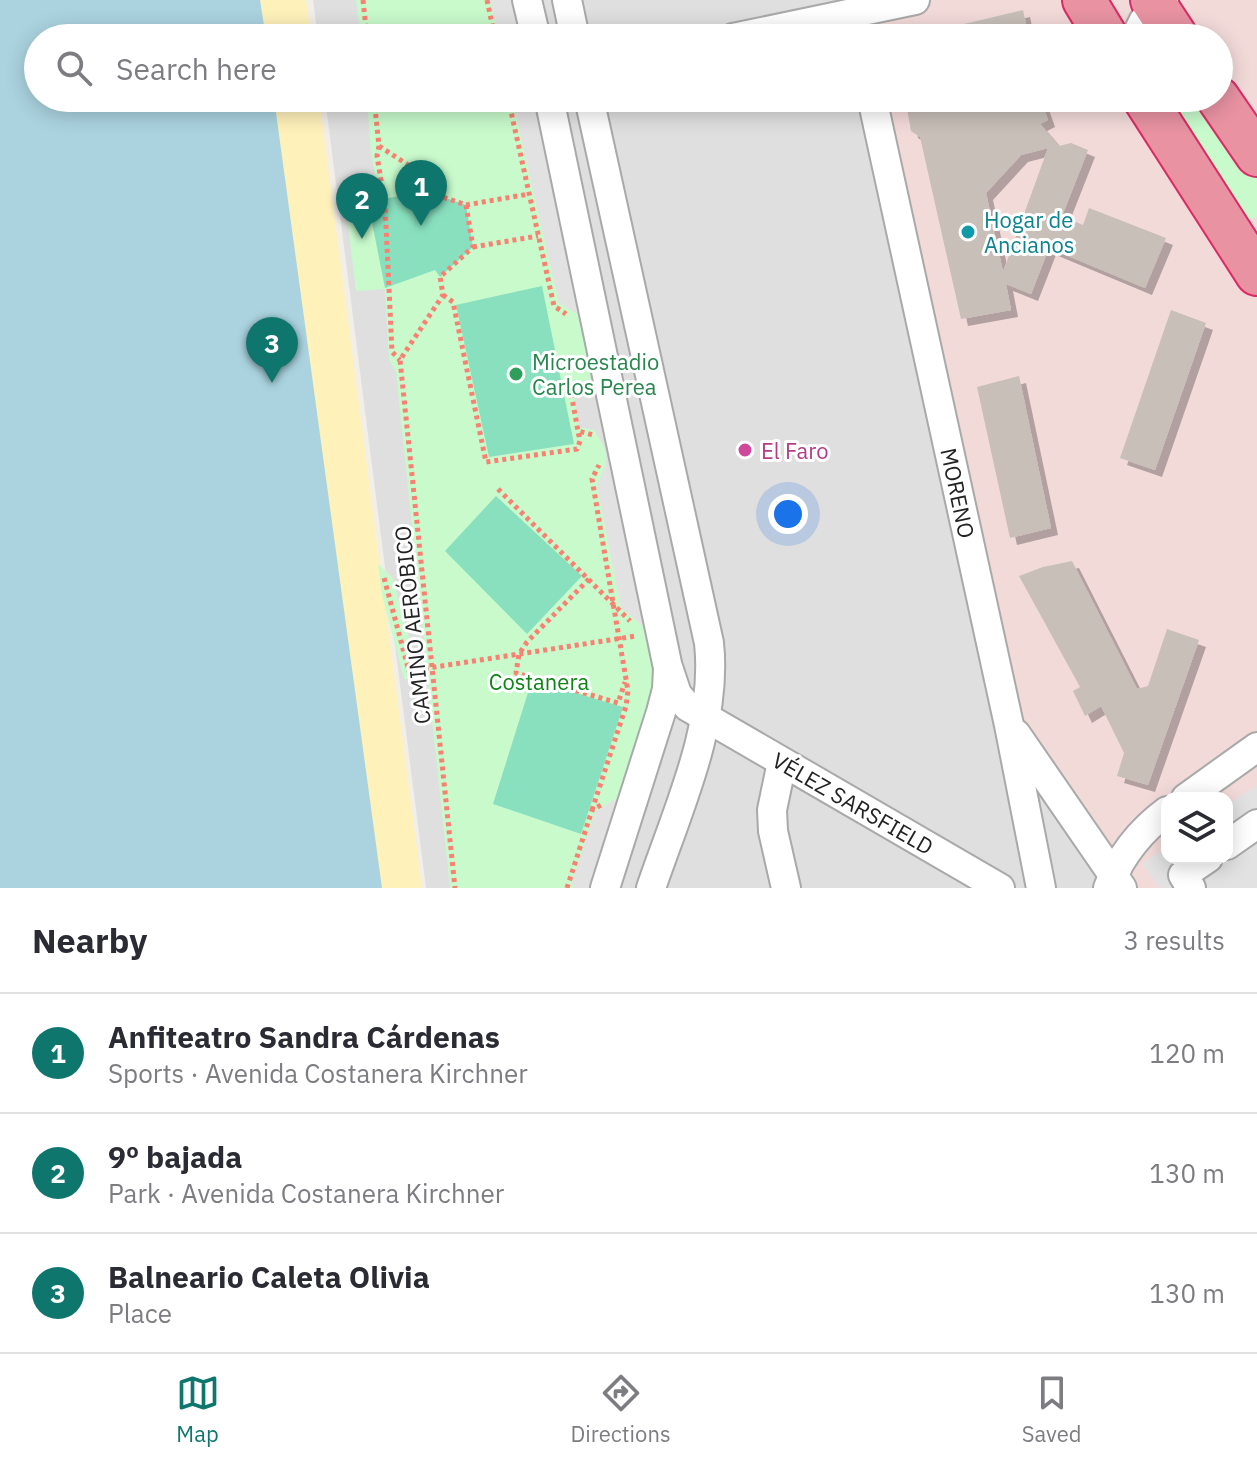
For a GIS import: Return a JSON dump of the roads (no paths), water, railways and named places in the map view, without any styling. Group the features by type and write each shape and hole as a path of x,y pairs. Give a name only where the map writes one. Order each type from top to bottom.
{"highway":[{"path":"1084,0 1099,24"},
{"path":"1153,112 1189,170 1254,257"},
{"path":"1228,112 1257,155"}],"street":[{"path":"527,0 533,24"},
{"path":"567,0 572,24"},
{"path":"810,24 915,0"},
{"path":"552,112 668,668 667,689 605,888"},
{"path":"555,126 558,112"},
{"path":"592,112 709,643 712,671 707,718 651,888"},
{"name":"MORENO","path":"875,112 1009,725 1041,888"},
{"path":"1161,112 1189,170"},
{"path":"615,406 655,397"},
{"name":"VÉLEZ SARSFIELD","path":"668,668 677,694 688,707 1000,888"},
{"path":"712,671 731,711 754,745"},
{"path":"646,761 668,732 685,720 698,716 707,718"},
{"path":"1009,725 1114,883"},
{"path":"679,805 705,761 716,751 735,743 754,745"},
{"path":"1194,792 1257,747"},
{"path":"782,762 772,810 773,831 786,888"},
{"path":"1114,883 1135,839 1161,816"},
{"path":"1233,841 1257,824"},
{"path":"1191,888 1183,875 1199,864"}],"water":[{"path":"0,0 260,0 264,24 24,24 24,112 276,112 382,888 0,888"}],"place":[{"name":"Anfiteatro Sandra Cárdenas","path":"421,226"},
{"name":"Hogar de Ancianos","path":"968,232"},
{"name":"9º bajada","path":"362,239"},
{"name":"Microestadio Carlos Perea","path":"516,374"},
{"name":"Balneario Caleta Olivia","path":"272,383"},
{"name":"El Faro","path":"745,450"}],"park label":[{"name":"Costanera","path":"539,681"}]}
